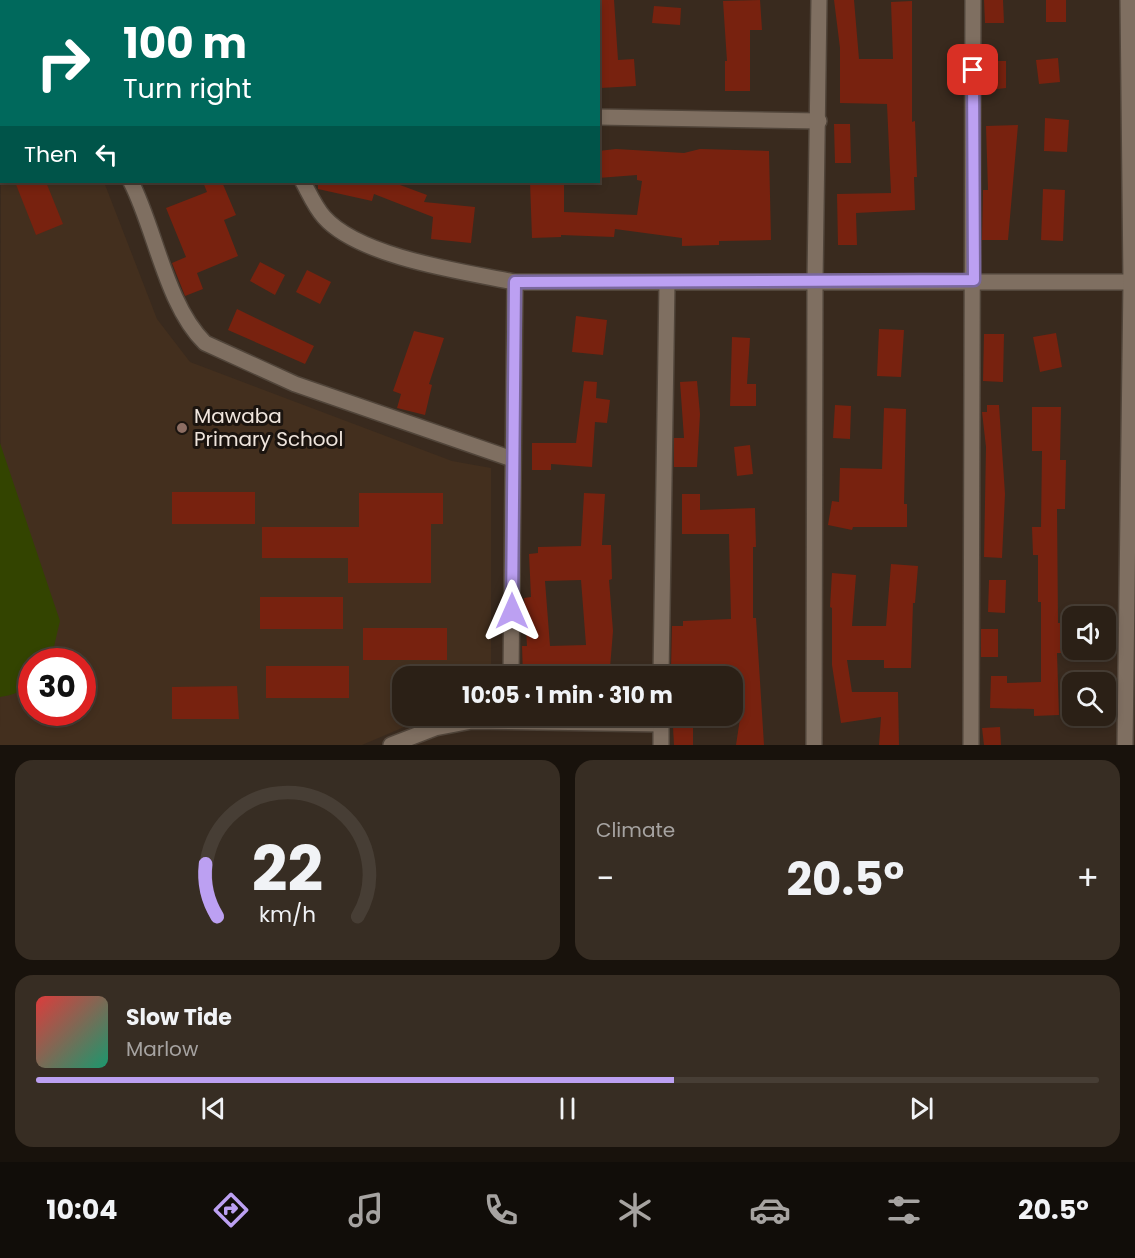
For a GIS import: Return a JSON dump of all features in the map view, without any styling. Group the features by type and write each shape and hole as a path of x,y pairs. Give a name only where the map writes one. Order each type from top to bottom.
{"street":[{"path":"814,745 815,281 819,0"},
{"path":"971,745 973,0"},
{"path":"1125,745 1133,282 1128,0"},
{"path":"600,117 819,122"},
{"path":"136,183 160,260 194,332 205,343 295,384 512,459"},
{"path":"304,183 324,218 352,237 418,262 515,282 974,280 1133,282"},
{"path":"511,666 515,282"},
{"path":"661,666 667,283"},
{"path":"390,745 446,726"},
{"path":"661,726 661,745"}],"shaded area":[{"name":"Mawaba Primary School","path":"1,183 104,183 157,319 190,362 452,461 491,468 491,666 392,666 392,726 407,726 362,745 0,745"}],"green space":[{"path":"0,443 60,621 54,648 18,648 18,692 0,697"}],"building":[{"path":"600,0 614,0 618,60 634,59 636,86 600,88"},
{"path":"760,0 762,30 750,30 750,91 725,91 725,61 727,61 723,1"},
{"path":"834,0 854,0 859,59 893,59 891,2 912,1 912,122 915,121 917,177 914,177 915,210 856,213 857,245 838,245 837,194 891,193 887,104 840,103 840,48"},
{"path":"984,0 1003,0 1004,23 985,23"},
{"path":"1046,0 1066,0 1066,22 1046,22"},
{"path":"654,6 681,8 680,25 652,23"},
{"path":"1058,58 1060,82 1039,84 1036,60"},
{"path":"989,61 1006,61 1006,88 989,90"},
{"path":"1045,118 1069,120 1067,152 1044,151"},
{"path":"834,124 850,124 851,163 835,163"},
{"path":"1018,125 1008,240 982,240 983,190 988,190 986,126"},
{"path":"616,149 684,153 700,149 769,151 771,240 719,241 719,245 682,246 682,238 615,229 614,237 561,235 561,237 532,238 530,183 564,183 564,212 637,215 642,181 637,180 637,175 600,178 600,151"},
{"path":"15,183 46,183 63,224 36,235"},
{"path":"203,183 222,183 236,215 224,220 238,256 197,273 203,289 185,296 172,263 186,257 166,208 207,192"},
{"path":"318,183 395,183 427,195 424,202 475,207 471,243 431,239 433,217 374,194 372,201 318,189"},
{"path":"1043,189 1065,190 1063,241 1041,240"},
{"path":"260,262 285,275 275,295 250,281"},
{"path":"307,270 331,282 320,304 296,292"},
{"path":"237,309 314,346 305,364 228,330"},
{"path":"576,316 607,320 603,355 572,352"},
{"path":"879,329 904,330 901,377 877,376"},
{"path":"414,331 444,338 429,384 432,385 425,415 397,408 401,394 393,391"},
{"path":"1056,333 1062,367 1040,372 1033,337"},
{"path":"984,334 1004,334 1003,382 983,381"},
{"path":"732,337 750,338 747,384 756,384 756,406 730,406"},
{"path":"584,381 597,382 596,398 610,400 607,423 595,422 592,467 551,464 551,470 532,470 532,443 576,443"},
{"path":"697,381 700,414 697,467 674,467 674,438 684,438 680,382"},
{"path":"835,405 851,406 850,439 833,438"},
{"path":"987,405 999,405 1005,494 1002,558 984,557 986,447 982,412 987,412"},
{"path":"1032,407 1061,407 1060,460 1066,460 1065,509 1057,509 1058,623 1062,623 1062,653 1057,653 1059,715 1034,716 1034,709 990,708 991,676 1007,676 1007,683 1041,682 1041,602 1038,602 1038,555 1033,555 1032,527 1041,527 1042,451 1032,451"},
{"path":"884,408 906,409 904,504 907,504 907,527 853,527 852,530 828,525 832,501 839,502 840,468 882,469"},
{"path":"750,445 753,474 737,476 734,447"},
{"path":"172,492 255,492 255,524 172,524"},
{"path":"359,493 443,493 443,524 431,524 431,583 348,583 348,558 262,558 262,527 359,527"},
{"path":"584,493 605,494 602,545 611,545 612,579 609,580 613,631 610,666 523,666 522,646 527,646 524,598 531,597 529,554 538,553 538,547 581,546","holes":["581,580 586,645 550,646 545,581"]},
{"path":"682,494 700,494 700,510 755,508 753,618 756,618 764,745 736,745 739,726 743,726 743,666 671,666 672,626 683,626 683,621 731,619 729,534 682,534"},
{"path":"891,564 918,566 915,603 913,603 911,668 884,668 884,660 847,660 852,692 898,692 899,745 879,745 881,717 841,723 832,665 832,608 830,607 832,573 856,575 852,626 886,626"},
{"path":"989,580 1006,580 1005,613 988,612"},
{"path":"260,597 343,597 343,629 260,629"},
{"path":"363,628 447,628 447,660 363,660"},
{"path":"981,629 998,629 998,657 981,657"},
{"path":"266,666 349,666 349,698 266,698"},
{"path":"237,686 239,719 172,719 172,687"},
{"path":"693,726 693,745 674,745 673,727"},
{"path":"1000,727 1001,745 984,745 982,728"}],"place":[{"name":"Mawaba Primary School","path":"182,428"}],"route":[{"path":"512,611 515,282 974,280 973,70"}]}
